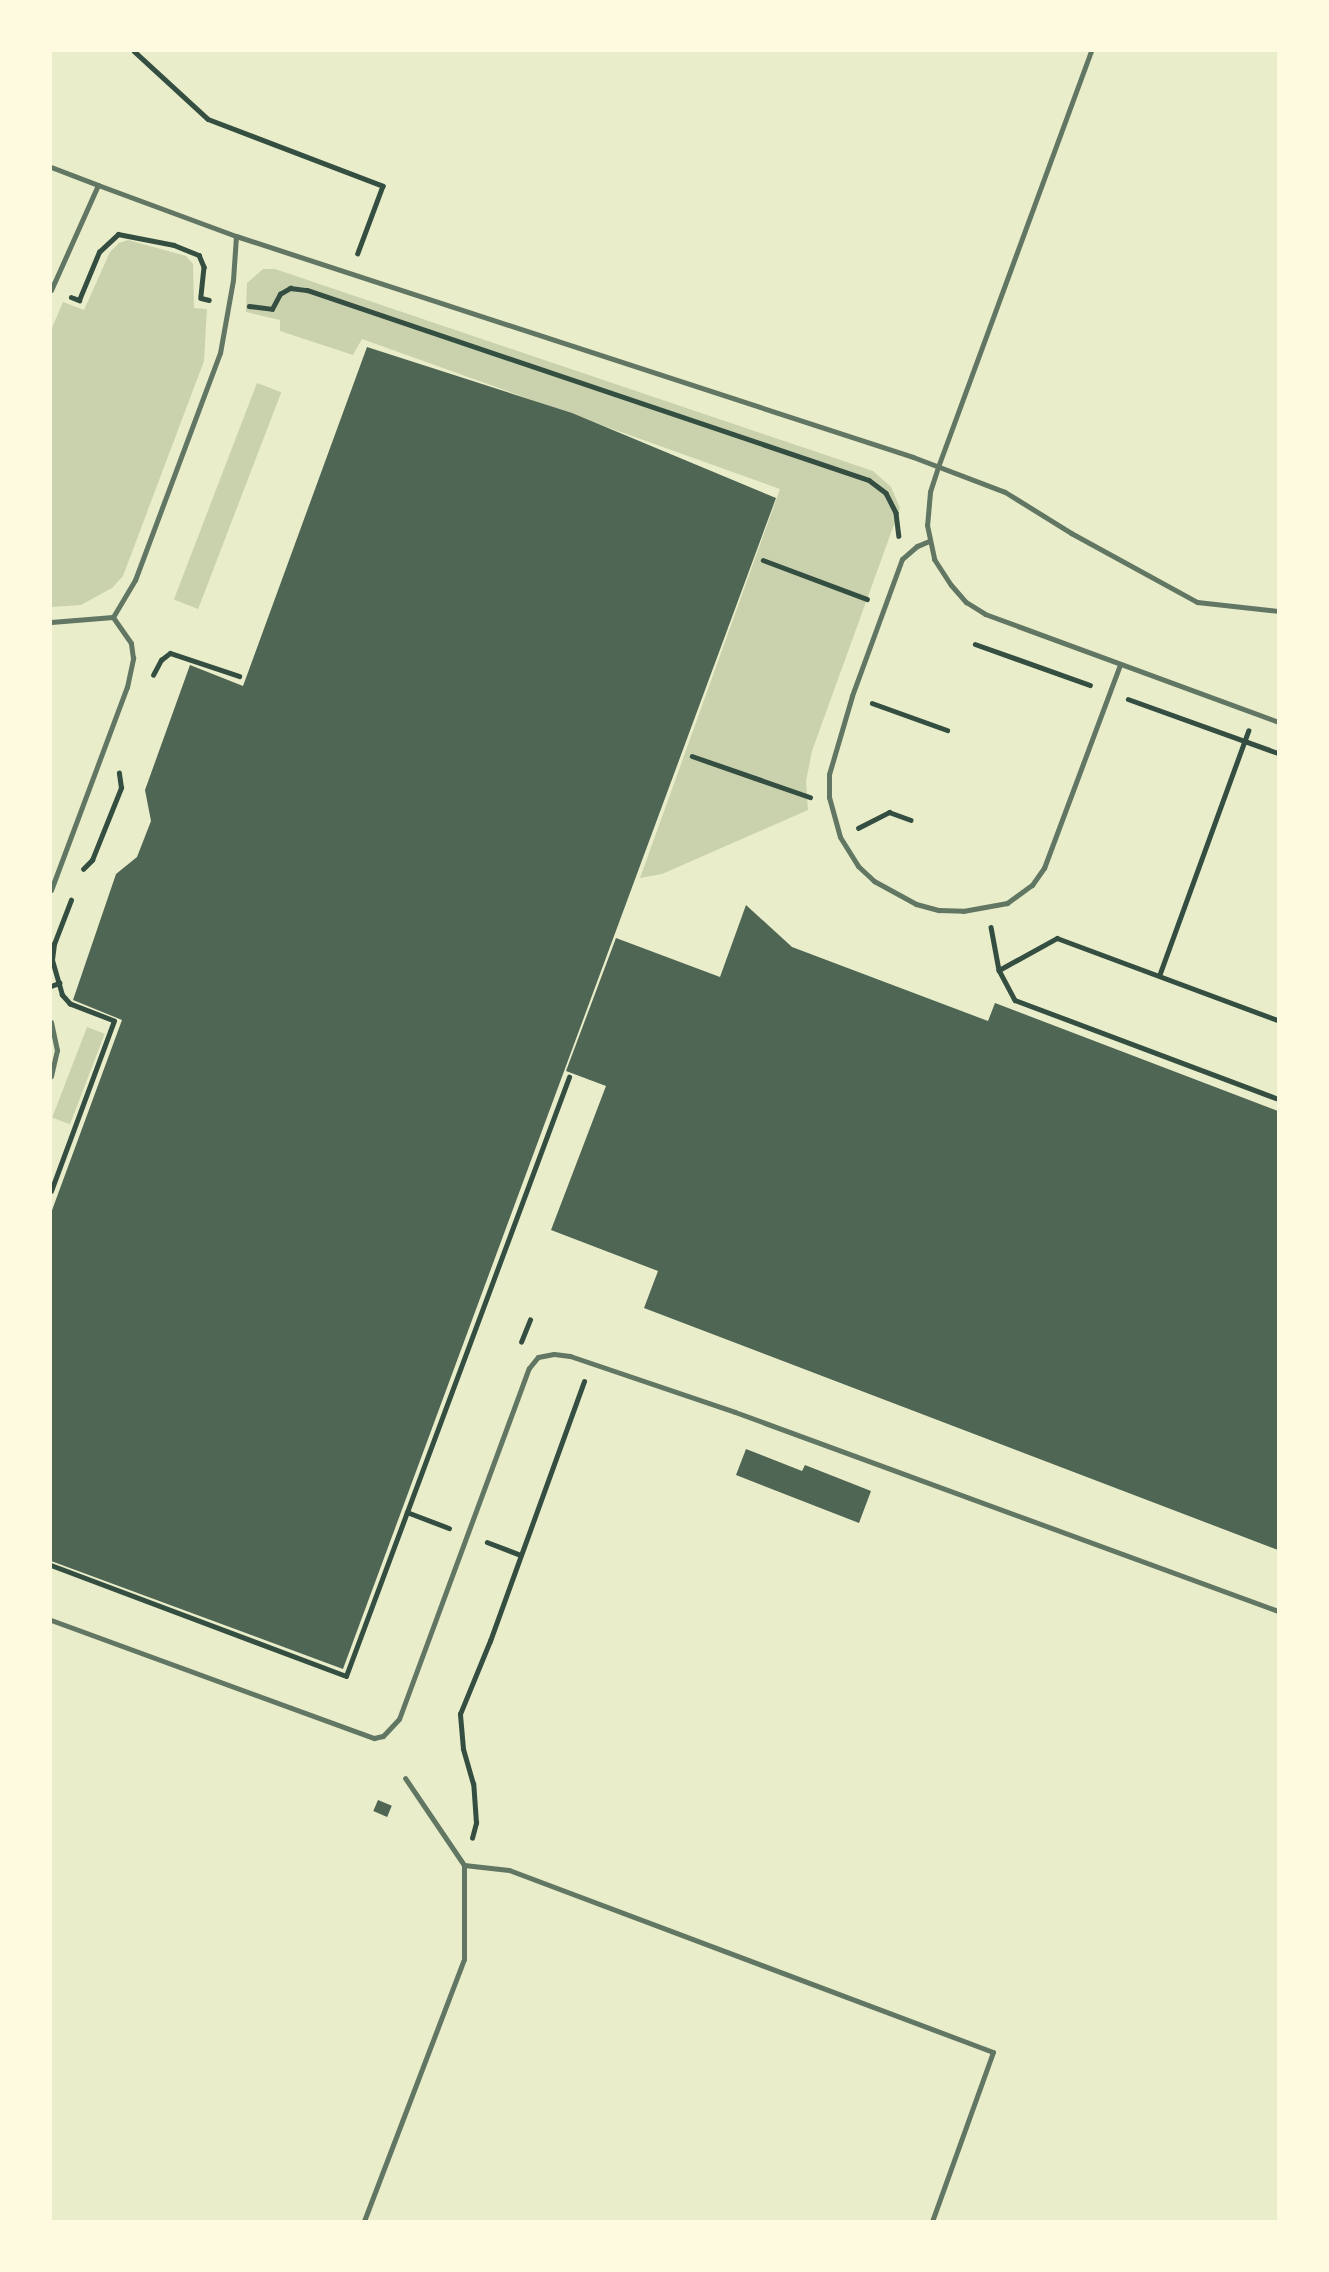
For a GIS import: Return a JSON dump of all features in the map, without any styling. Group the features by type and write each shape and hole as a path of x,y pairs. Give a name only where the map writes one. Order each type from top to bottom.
{"lane":[{"path":"1091,51 938,467 930,492 929,541 941,571 966,602 985,614 1278,722"},
{"path":"51,167 236,236 938,467 1005,492 1071,533 1197,602 1278,611"},
{"path":"51,290 98,185"},
{"path":"113,617 135,580 220,353 230,303 236,236"},
{"path":"929,541 902,559 834,753 829,797 840,837 858,866 895,895 939,911 988,909 1007,903 1032,886 1044,868 1120,665"},
{"path":"51,622 113,617"},
{"path":"51,890 127,687 133,659 131,643 113,617"},
{"path":"51,1022 57,1050 51,1076"},
{"path":"51,1620 374,1738 383,1736 399,1718 529,1368 538,1357 554,1354 590,1363 735,1412 1278,1611"},
{"path":"364,2221 464,1959 464,1865 405,1779"},
{"path":"464,1865 509,1870 993,2052 932,2221"}],"path":[{"path":"134,51 208,119 383,186 351,273"},
{"path":"51,290 79,300 100,252 118,234 174,245 199,255 204,267 201,299 272,309 280,294 290,288 307,290 869,480 886,494 896,513 902,559"},
{"path":"763,560 885,606"},
{"path":"150,684 161,660 170,653 239,676"},
{"path":"852,696 947,730"},
{"path":"1159,976 1255,713"},
{"path":"692,757 807,797 829,797"},
{"path":"79,880 84,867 92,860 121,788 118,775 123,762"},
{"path":"840,837 889,812 912,820"},
{"path":"51,1191 114,1021 70,1004 59,983 52,960 54,944 74,893"},
{"path":"988,909 999,970 1015,1000 1278,1099"},
{"path":"999,970 1057,938 1278,1020"},
{"path":"51,986 59,983"},
{"path":"51,1565 346,1676 569,1077"},
{"path":"521,1345 530,1320"},
{"path":"464,1865 476,1823 473,1784 463,1749 460,1714 490,1641 590,1363"},
{"path":"448,1541 457,1518"}],"green space":[{"path":"128,240 186,256 193,264 194,308 207,309 204,361 123,576 112,588 81,605 51,607 51,330 63,302 84,310 110,252 119,243"},
{"path":"263,269 275,269 873,471 891,487 900,508 812,751 806,781 808,810 662,874 640,878 780,489 362,339 353,355 280,331 280,320 246,312 247,283"},
{"path":"257,383 281,392 198,609 174,600"},
{"path":"87,1027 105,1034 70,1124 52,1118"}],"building":[{"path":"367,347 572,413 776,498 343,1669 51,1561 51,1213 122,1020 73,1000 116,874 137,857 151,821 145,790 190,665 243,686"},
{"path":"746,905 792,947 988,1021 995,1003 1278,1111 1278,1550 644,1308 658,1271 551,1230 606,1086 566,1071 616,938 720,977"},
{"path":"746,1449 802,1471 805,1465 871,1491 859,1523 736,1475"},
{"path":"378,1800 392,1806 387,1817 373,1811"}]}
